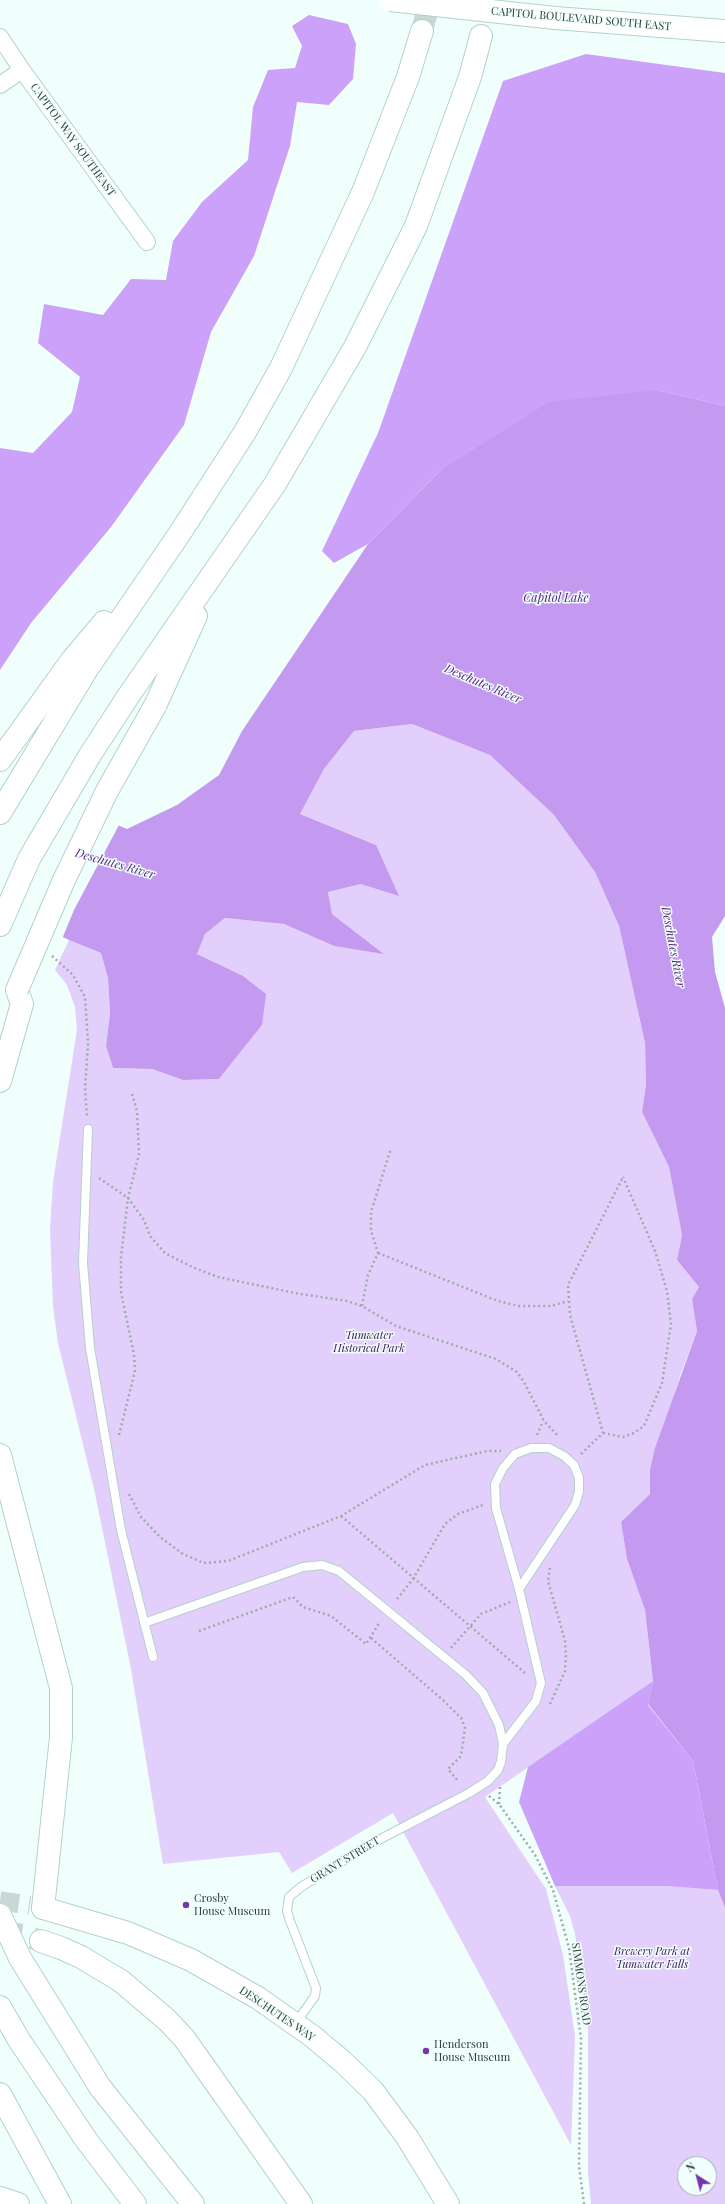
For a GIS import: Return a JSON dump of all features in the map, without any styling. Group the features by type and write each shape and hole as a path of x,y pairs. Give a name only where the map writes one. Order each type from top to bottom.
{"main road":[{"name":"CAPITOL BOULEVARD SOUTH EAST","path":"390,0 555,18 725,31"},
{"path":"0,760 80,664 180,533 245,432 296,339 363,192 408,77 422,30"},
{"path":"0,925 33,852 90,755 128,695 275,484 318,413 355,347 416,226 470,77 481,36"},
{"path":"0,1038 17,990 64,880 107,791 155,706 219,566"},
{"path":"0,813 80,664"},
{"path":"0,1081 22,1004 17,990"},
{"name":"DESCHUTES WAY","path":"0,1455 60,1688 62,1723 43,1908 128,1933 190,1960 258,1998 295,2024 342,2060 372,2090 407,2137 448,2204"},
{"path":"0,1915 20,1958 100,2087 192,2204"},
{"path":"41,1941 74,1954 121,1981 167,2020 184,2038 300,2204"},
{"path":"0,2007 19,2040 66,2111 136,2204"},
{"path":"0,2094 60,2204"},
{"path":"0,2198 18,2204"}],"street":[{"name":"CAPITOL WAY SOUTHEAST","path":"0,37 22,70 147,242"},
{"path":"0,86 22,70"}],"lane":[{"path":"88,1129 83,1263 90,1348 121,1530 153,1657"},
{"path":"503,1744 536,1701 541,1683 519,1589 496,1508 495,1484 503,1468 515,1454 531,1448 549,1448 564,1456 574,1465 579,1478 579,1492 575,1505 519,1589"},
{"path":"144,1623 303,1567 322,1565 339,1571 470,1679 483,1693 493,1712 499,1726 503,1744"},
{"name":"GRANT STREET","path":"295,2024 315,1996 316,1988 290,1922 287,1911 290,1897 301,1887 365,1847 469,1793 488,1781 498,1770 502,1762 503,1744"}],"path":[{"path":"73,975 85,997 88,1044 85,1088 88,1129"},
{"path":"118,1440 135,1371 134,1355 121,1292 121,1258 128,1198 139,1154 137,1111 132,1094"},
{"path":"362,1306 368,1275 378,1253 371,1230 371,1212 391,1148"},
{"path":"86,1168 128,1198 144,1220 150,1236 165,1253 192,1267 218,1277 362,1306 396,1326 496,1358 509,1366 524,1382 544,1421 551,1430 563,1440"},
{"path":"623,1177 655,1251 667,1291 671,1324 662,1383 644,1426 634,1433 623,1437 603,1433 570,1316 568,1285 623,1177"},
{"path":"378,1253 498,1301 519,1306 551,1306 568,1301"},
{"path":"532,1436 537,1436 544,1421"},
{"path":"581,1454 603,1433"},
{"path":"498,1457 506,1448"},
{"path":"127,1490 141,1517 160,1537 183,1554 204,1563 228,1561 341,1516 425,1465 487,1451 502,1451"},
{"path":"578,1451 583,1457"},
{"path":"397,1599 413,1579 445,1524 458,1514 487,1504"},
{"path":"341,1516 413,1579 524,1672 528,1673"},
{"path":"548,1706 565,1671 566,1655 565,1641 548,1581 551,1563"},
{"path":"199,1632 293,1597 303,1607 331,1616 366,1644 380,1622"},
{"path":"449,1650 481,1614 499,1605 515,1600"},
{"path":"371,1638 462,1718 465,1728 461,1756 448,1769 459,1782"},
{"path":"499,1804 501,1784"},
{"name":"SIMMONS ROAD","path":"483,1792 499,1804 536,1855 549,1882 569,1948 580,2040 579,2166 584,2204"}],"green space":[{"name":"Tumwater Historical Park","path":"412,724 490,755 554,815 595,872 619,926 645,1043 646,1085 642,1112 669,1167 682,1235 677,1260 699,1287 692,1299 697,1331 681,1373 650,1470 650,1494 621,1522 627,1559 645,1610 653,1681 485,1797 546,1889 563,1955 575,2036 571,2145 393,1813 292,1873 279,1852 163,1864 131,1669 94,1489 58,1343 53,1307 50,1230 53,1182 77,1030 75,1007 67,985 55,970 69,940 101,953 108,978 110,1013 106,1046 113,1068 152,1069 183,1080 219,1079 262,1025 214,962 197,954 205,934 225,918 284,924 334,946 383,953 332,914 328,892 361,884 376,845 300,814 324,769 354,731"},
{"name":"Brewery Park at Tumwater Falls","path":"555,1886 666,1886 718,1890 725,1908 725,2204 591,2204 588,2172 588,2030 575,1934 570,1916"}],"shaded area":[{"path":"309,15 348,24 356,44 353,79 329,105 297,102 290,146 254,256 211,332 184,425 111,527 31,623 0,670 0,448 33,453 72,412 80,377 38,343 44,304 103,315 131,279 166,280 173,241 202,202 248,160 253,107 268,70 295,68 302,46 292,26"},
{"path":"586,54 725,73 725,406 657,390 441,470 368,544 334,563 322,551 378,433 503,81"},
{"path":"653,1681 648,1705 693,1761 718,1890 666,1886 555,1886 519,1802 528,1767"}],"water":[{"name":"Capitol Lake","path":"657,390 725,406 725,916 712,937 715,972 725,1008 725,1908 718,1890 693,1761 648,1704 653,1681 645,1610 627,1559 621,1522 650,1494 650,1470 655,1448 697,1331 692,1299 699,1287 677,1260 682,1235 669,1167 642,1112 646,1085 645,1043 619,926 595,872 554,815 490,755 412,724 354,731 324,769 300,814 376,845 399,896 361,884 328,892 332,914 384,954 334,946 284,924 225,918 205,934 197,954 243,976 266,994 262,1025 219,1079 183,1080 152,1069 113,1068 106,1046 110,1013 108,978 101,953 69,940 0,907 0,775 127,829 177,805 219,775 242,731 368,544 441,470 549,402"}],"pier":[{"path":"0,773 120,823 74,910 62,939 0,909"}],"tunnel":[{"path":"422,31 430,0"},
{"path":"0,1901 30,1905"},
{"path":"0,1932 23,1935 41,1941"}],"place":[{"name":"Crosby House Museum","path":"186,1905"},
{"name":"Henderson House Museum","path":"426,2051"}],"water label":[{"name":"Deschutes River","path":"483,684"},
{"name":"Deschutes River","path":"115,864"},
{"name":"Deschutes River","path":"673,947"}]}
